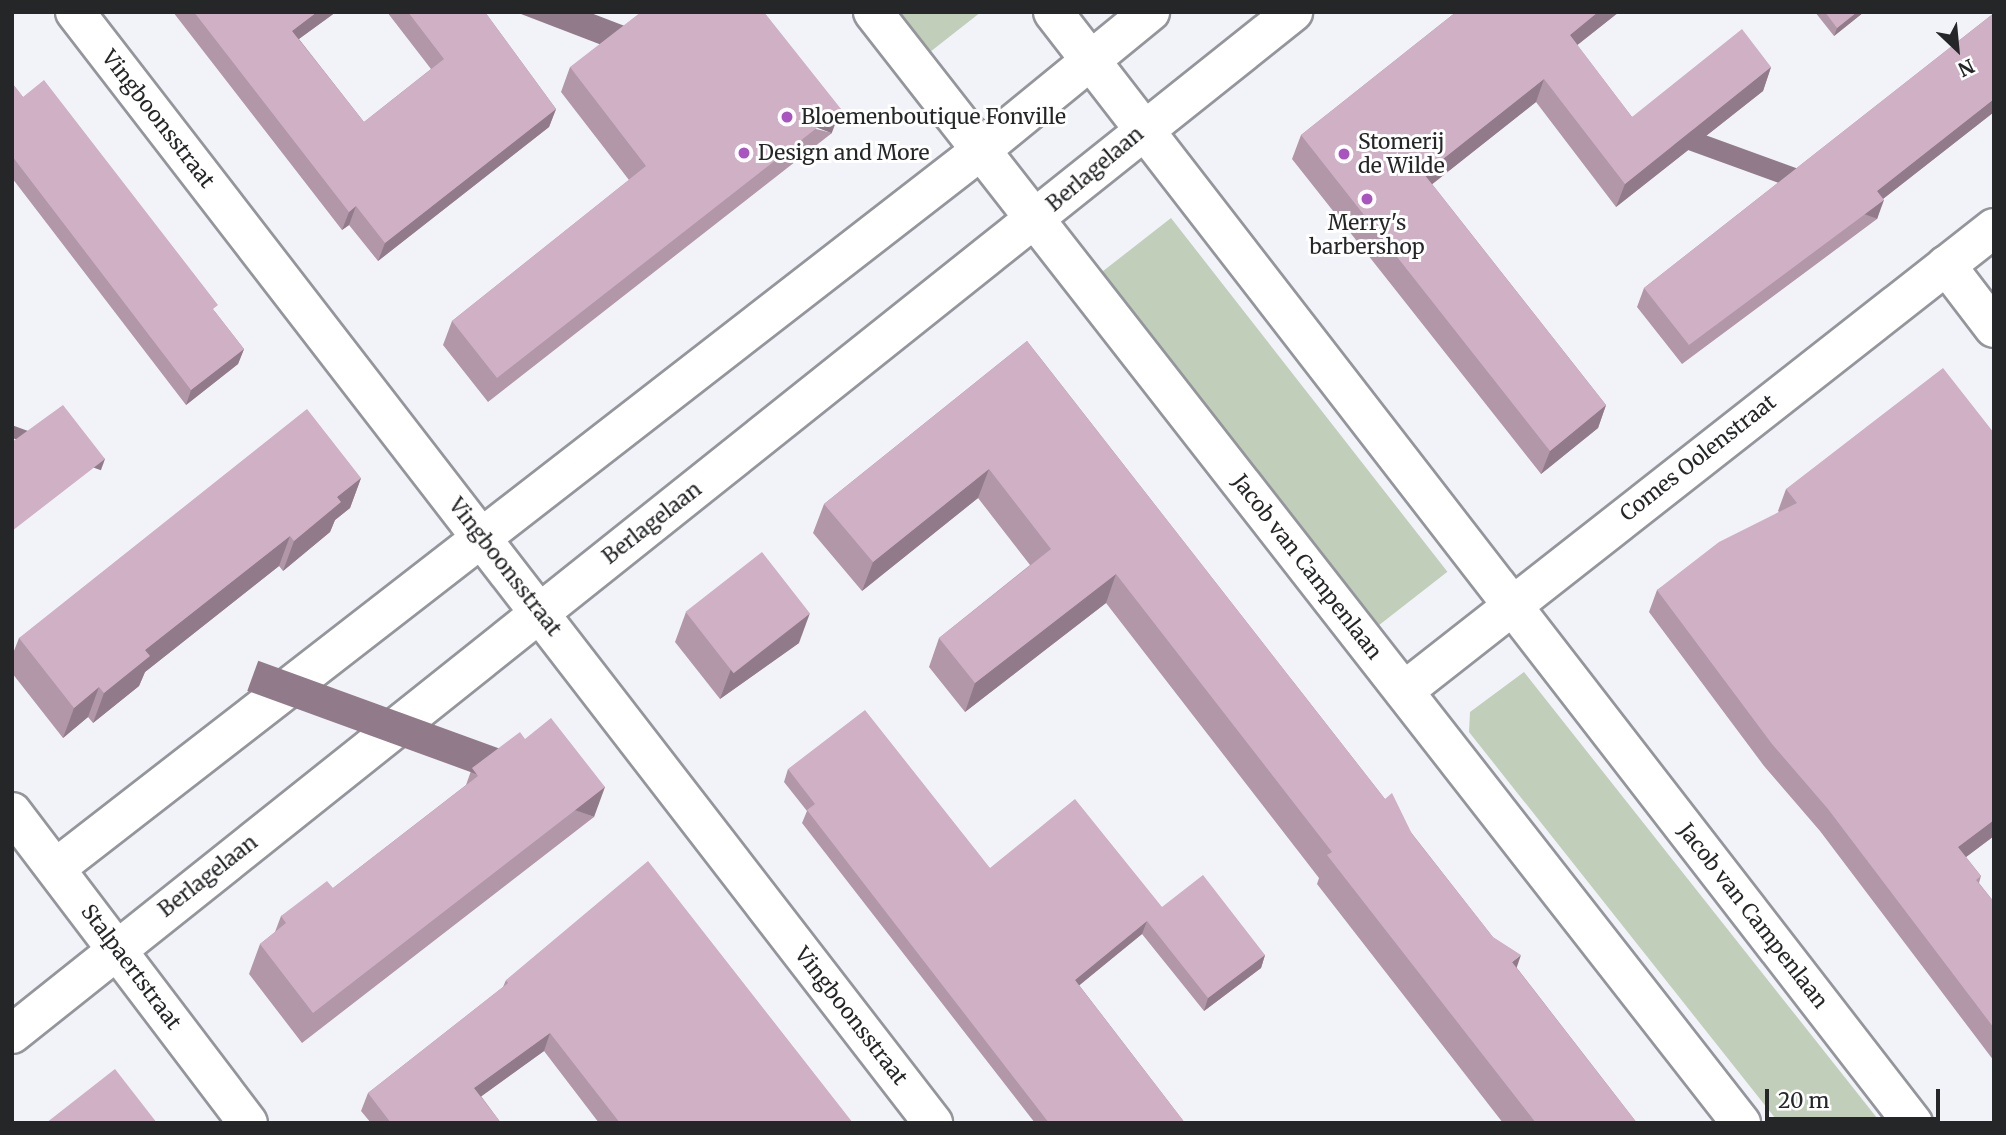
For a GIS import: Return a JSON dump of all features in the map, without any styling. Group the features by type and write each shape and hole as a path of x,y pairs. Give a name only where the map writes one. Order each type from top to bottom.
{"street":[{"name":"Vingboonsstraat","path":"75,12 933,1123"},
{"name":"Jacob van Campenlaan","path":"873,12 980,151 1037,218 1741,1123"},
{"name":"Jacob van Campenlaan","path":"1053,12 1913,1123"},
{"path":"56,868 980,151 1150,12"},
{"name":"Berlagelaan","path":"12,1034 1293,12"},
{"name":"Comes Oolenstraat","path":"1404,691 1511,604 1994,228"},
{"path":"1946,265 1994,328"},
{"name":"Stalpaertstraat","path":"12,812 248,1123"}],"green space":[{"path":"900,12 981,12 930,52"},
{"path":"1171,218 1447,572 1377,627 1101,273"},
{"path":"1524,672 1881,1123 1779,1123 1469,732 1470,712"}],"building":[{"path":"194,12 317,12 292,31 364,122 444,59 408,12 485,12 556,109 385,243 356,206 349,212"},
{"path":"641,12 764,12 841,109 497,378 452,321 646,166 570,67"},
{"path":"1456,12 1598,12 1570,35 1632,117 1742,29 1771,67 1625,184 1544,79 1424,174 1606,405 1550,451 1301,135"},
{"path":"1825,12 1857,12 1837,28"},
{"path":"1994,13 1994,99 1877,191 1884,200 1689,345 1644,288"},
{"path":"44,80 218,305 213,309 244,349 191,390 12,156 12,83 23,97"},
{"path":"1027,341 1385,799 1392,793 1412,834 1493,937 1521,955 1512,962 1637,1123 1536,1123 1327,855 1332,852 1116,574 975,683 939,638 1051,549 989,469 873,562 824,504"},
{"path":"1943,368 1994,433 1994,820 1958,847 1981,876 1976,880 1994,902 1994,1028 1828,809 1772,744 1657,590 1719,542 1797,503 1786,489"},
{"path":"63,405 105,459 12,531 12,442"},
{"path":"307,409 361,478 337,497 341,502 294,541 290,536 145,650 150,656 104,693 99,687 74,708 19,638"},
{"path":"762,552 810,613 734,673 686,612"},
{"path":"865,710 990,868 1075,799 1162,907 1203,875 1265,955 1208,998 1147,921 1075,980 1185,1123 1049,1123 807,810 815,804 788,769"},
{"path":"551,718 605,787 313,1013 260,944 286,923 281,916 327,881 333,888 478,776 472,768 520,732 525,739"},
{"path":"648,861 853,1123 620,1123 550,1033 474,1088 501,1123 391,1123 368,1093 508,983 506,980"},
{"path":"115,1069 157,1123 46,1123"}],"place":[{"name":"Bloemenboutique Fonville","path":"787,117"},
{"name":"Design and More","path":"744,153"},
{"name":"Stomerij de Wilde","path":"1344,154"},
{"name":"Merry's barbershop","path":"1367,199"}]}
